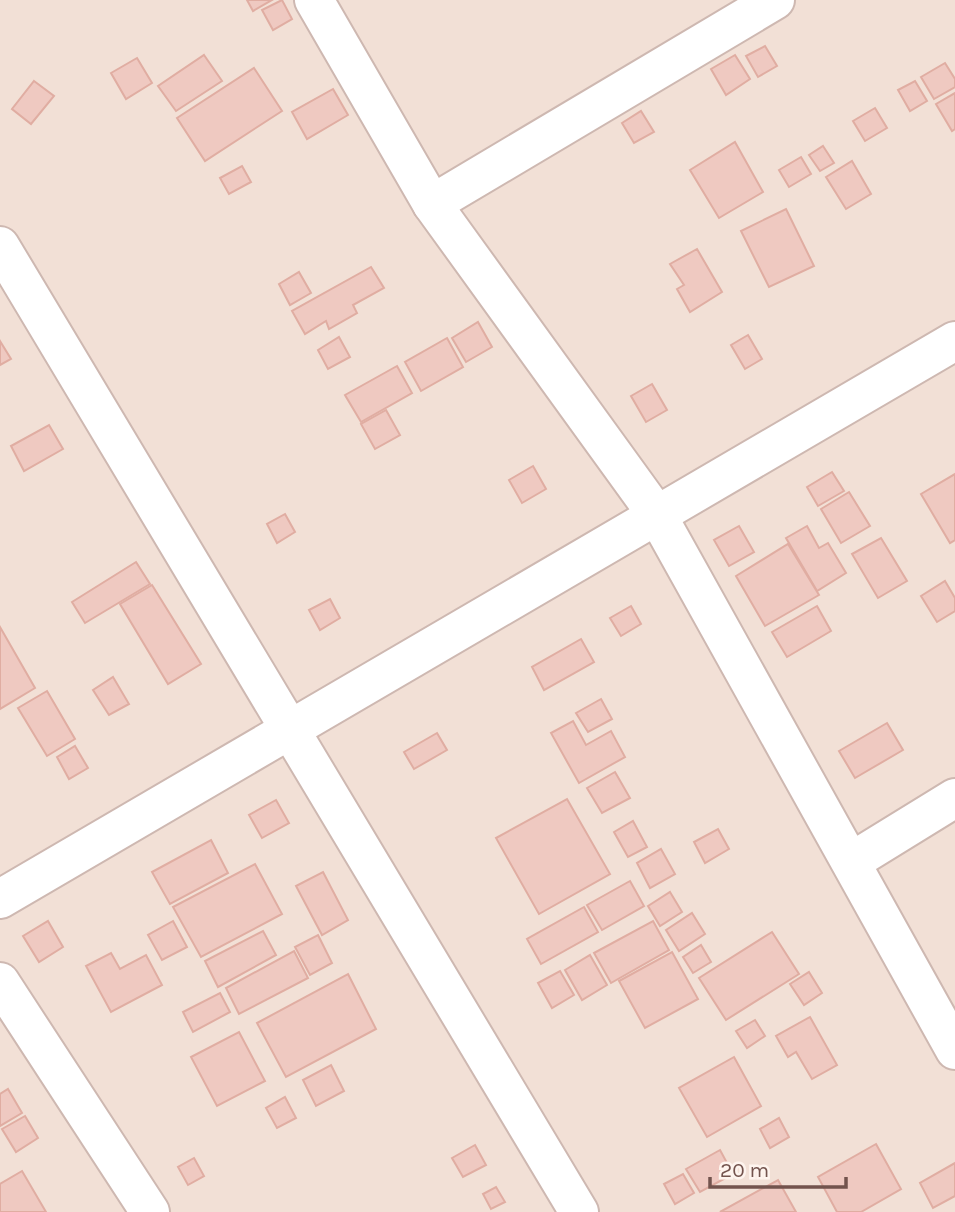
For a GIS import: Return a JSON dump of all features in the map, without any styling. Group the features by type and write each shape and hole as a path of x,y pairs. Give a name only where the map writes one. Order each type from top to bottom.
{"street":[{"path":"314,0 432,204 657,515 955,1050"},
{"path":"432,204 775,0"},
{"path":"0,246 579,1212"},
{"path":"0,899 955,341"},
{"path":"851,862 955,798"},
{"path":"0,982 150,1212"}],"shaded area":[{"path":"0,0 955,0 955,1212 0,1212"}],"building":[{"path":"247,0 272,0 253,11"},
{"path":"282,0 292,19 273,30 262,10"},
{"path":"765,46 777,66 758,77 746,56"},
{"path":"204,55 222,81 176,111 158,86"},
{"path":"735,55 750,79 726,95 711,69"},
{"path":"137,58 152,83 126,99 111,73"},
{"path":"945,63 955,79 955,87 934,99 921,77"},
{"path":"254,68 282,111 205,161 177,118"},
{"path":"34,81 54,96 31,124 12,109"},
{"path":"915,81 927,101 910,111 898,90"},
{"path":"333,89 348,115 307,139 292,112"},
{"path":"955,93 955,129 952,131 936,104"},
{"path":"875,108 887,128 865,141 853,121"},
{"path":"641,111 654,132 634,143 622,123"},
{"path":"735,142 763,192 719,218 690,170"},
{"path":"823,146 834,163 820,171 809,155"},
{"path":"801,157 811,174 789,187 779,170"},
{"path":"852,161 871,194 846,209 826,177"},
{"path":"242,166 251,182 229,194 220,178"},
{"path":"786,209 814,266 769,287 741,231"},
{"path":"697,249 722,292 690,312 677,289 684,285 670,264"},
{"path":"371,267 384,288 353,305 357,313 329,329 326,321 305,334 292,311"},
{"path":"299,272 311,293 290,305 279,284"},
{"path":"478,322 492,347 466,362 452,338"},
{"path":"748,335 762,359 745,369 731,345"},
{"path":"339,337 350,357 328,369 318,350"},
{"path":"447,338 463,367 421,391 405,362"},
{"path":"0,341 11,359 0,365"},
{"path":"397,366 412,393 361,422 345,395"},
{"path":"652,384 667,410 646,422 631,396"},
{"path":"386,410 400,435 375,449 361,424"},
{"path":"49,425 63,449 24,471 11,446"},
{"path":"533,466 546,489 522,503 509,480"},
{"path":"832,472 844,491 818,506 807,487"},
{"path":"955,474 955,540 950,543 921,494"},
{"path":"849,492 870,526 841,543 821,509"},
{"path":"285,514 295,532 277,543 267,524"},
{"path":"739,526 754,552 729,566 714,540"},
{"path":"807,526 819,548 828,543 846,573 817,591 786,538"},
{"path":"881,538 907,581 878,598 852,554"},
{"path":"788,544 819,595 765,626 736,576"},
{"path":"136,562 150,584 85,623 72,602"},
{"path":"945,581 955,598 955,611 937,622 921,596"},
{"path":"152,585 201,664 168,684 120,604"},
{"path":"330,599 340,618 320,630 309,610"},
{"path":"631,606 641,624 621,636 610,618"},
{"path":"817,606 831,631 787,657 772,632"},
{"path":"0,627 35,688 0,709"},
{"path":"581,639 594,662 544,690 532,667"},
{"path":"113,677 129,704 109,715 93,690"},
{"path":"47,691 75,739 47,756 18,708"},
{"path":"601,699 612,719 588,732 576,713"},
{"path":"573,721 586,745 611,731 625,757 579,783 551,733"},
{"path":"887,723 903,750 855,778 839,751"},
{"path":"437,733 447,750 414,769 404,752"},
{"path":"75,746 88,768 69,779 57,757"},
{"path":"615,772 630,798 602,813 587,788"},
{"path":"567,799 610,874 539,914 496,838"},
{"path":"276,800 289,823 262,838 249,815"},
{"path":"633,821 647,847 628,857 614,832"},
{"path":"718,829 729,849 705,863 694,842"},
{"path":"211,840 228,873 170,904 152,872"},
{"path":"661,849 675,874 650,888 637,863"},
{"path":"255,864 282,914 201,957 173,907"},
{"path":"323,872 348,920 322,935 296,886"},
{"path":"630,881 644,906 602,930 587,905"},
{"path":"670,892 682,912 660,926 648,906"},
{"path":"584,907 598,932 541,964 527,939"},
{"path":"692,913 705,934 679,951 666,930"},
{"path":"48,921 63,947 39,962 23,936"},
{"path":"173,921 187,947 162,960 148,935"},
{"path":"653,921 669,950 611,983 594,953"},
{"path":"263,931 276,955 218,987 205,961"},
{"path":"772,932 799,974 726,1020 699,978"},
{"path":"318,935 332,963 310,975 295,947"},
{"path":"701,945 711,962 693,973 683,957"},
{"path":"294,951 308,978 239,1014 226,988"},
{"path":"672,952 698,999 645,1028 619,981"},
{"path":"111,953 120,969 146,955 162,985 111,1012 86,966"},
{"path":"590,955 607,985 582,1000 565,970"},
{"path":"560,971 574,995 552,1008 538,983"},
{"path":"809,972 822,993 804,1005 790,984"},
{"path":"348,974 376,1029 286,1077 257,1023"},
{"path":"220,993 230,1012 193,1032 183,1012"},
{"path":"810,1017 837,1065 812,1079 796,1052 788,1057 776,1036"},
{"path":"755,1020 765,1036 747,1048 736,1031"},
{"path":"239,1032 265,1081 217,1106 191,1057"},
{"path":"734,1057 761,1106 707,1137 679,1088"},
{"path":"331,1065 344,1091 316,1106 303,1080"},
{"path":"8,1089 22,1113 0,1126 0,1094"},
{"path":"285,1097 296,1118 277,1128 266,1108"},
{"path":"25,1116 38,1138 16,1152 2,1129"},
{"path":"779,1118 789,1137 770,1148 760,1129"},
{"path":"876,1144 901,1189 861,1212 837,1212 818,1177"},
{"path":"475,1145 486,1165 463,1177 452,1158"},
{"path":"720,1150 733,1174 700,1192 686,1169"},
{"path":"194,1158 204,1176 188,1185 178,1167"},
{"path":"955,1163 955,1196 933,1208 920,1183"},
{"path":"22,1171 46,1212 0,1212 0,1184"},
{"path":"683,1174 694,1193 675,1204 664,1184"},
{"path":"778,1180 796,1212 720,1212"},
{"path":"496,1187 505,1202 491,1209 483,1194"}]}
